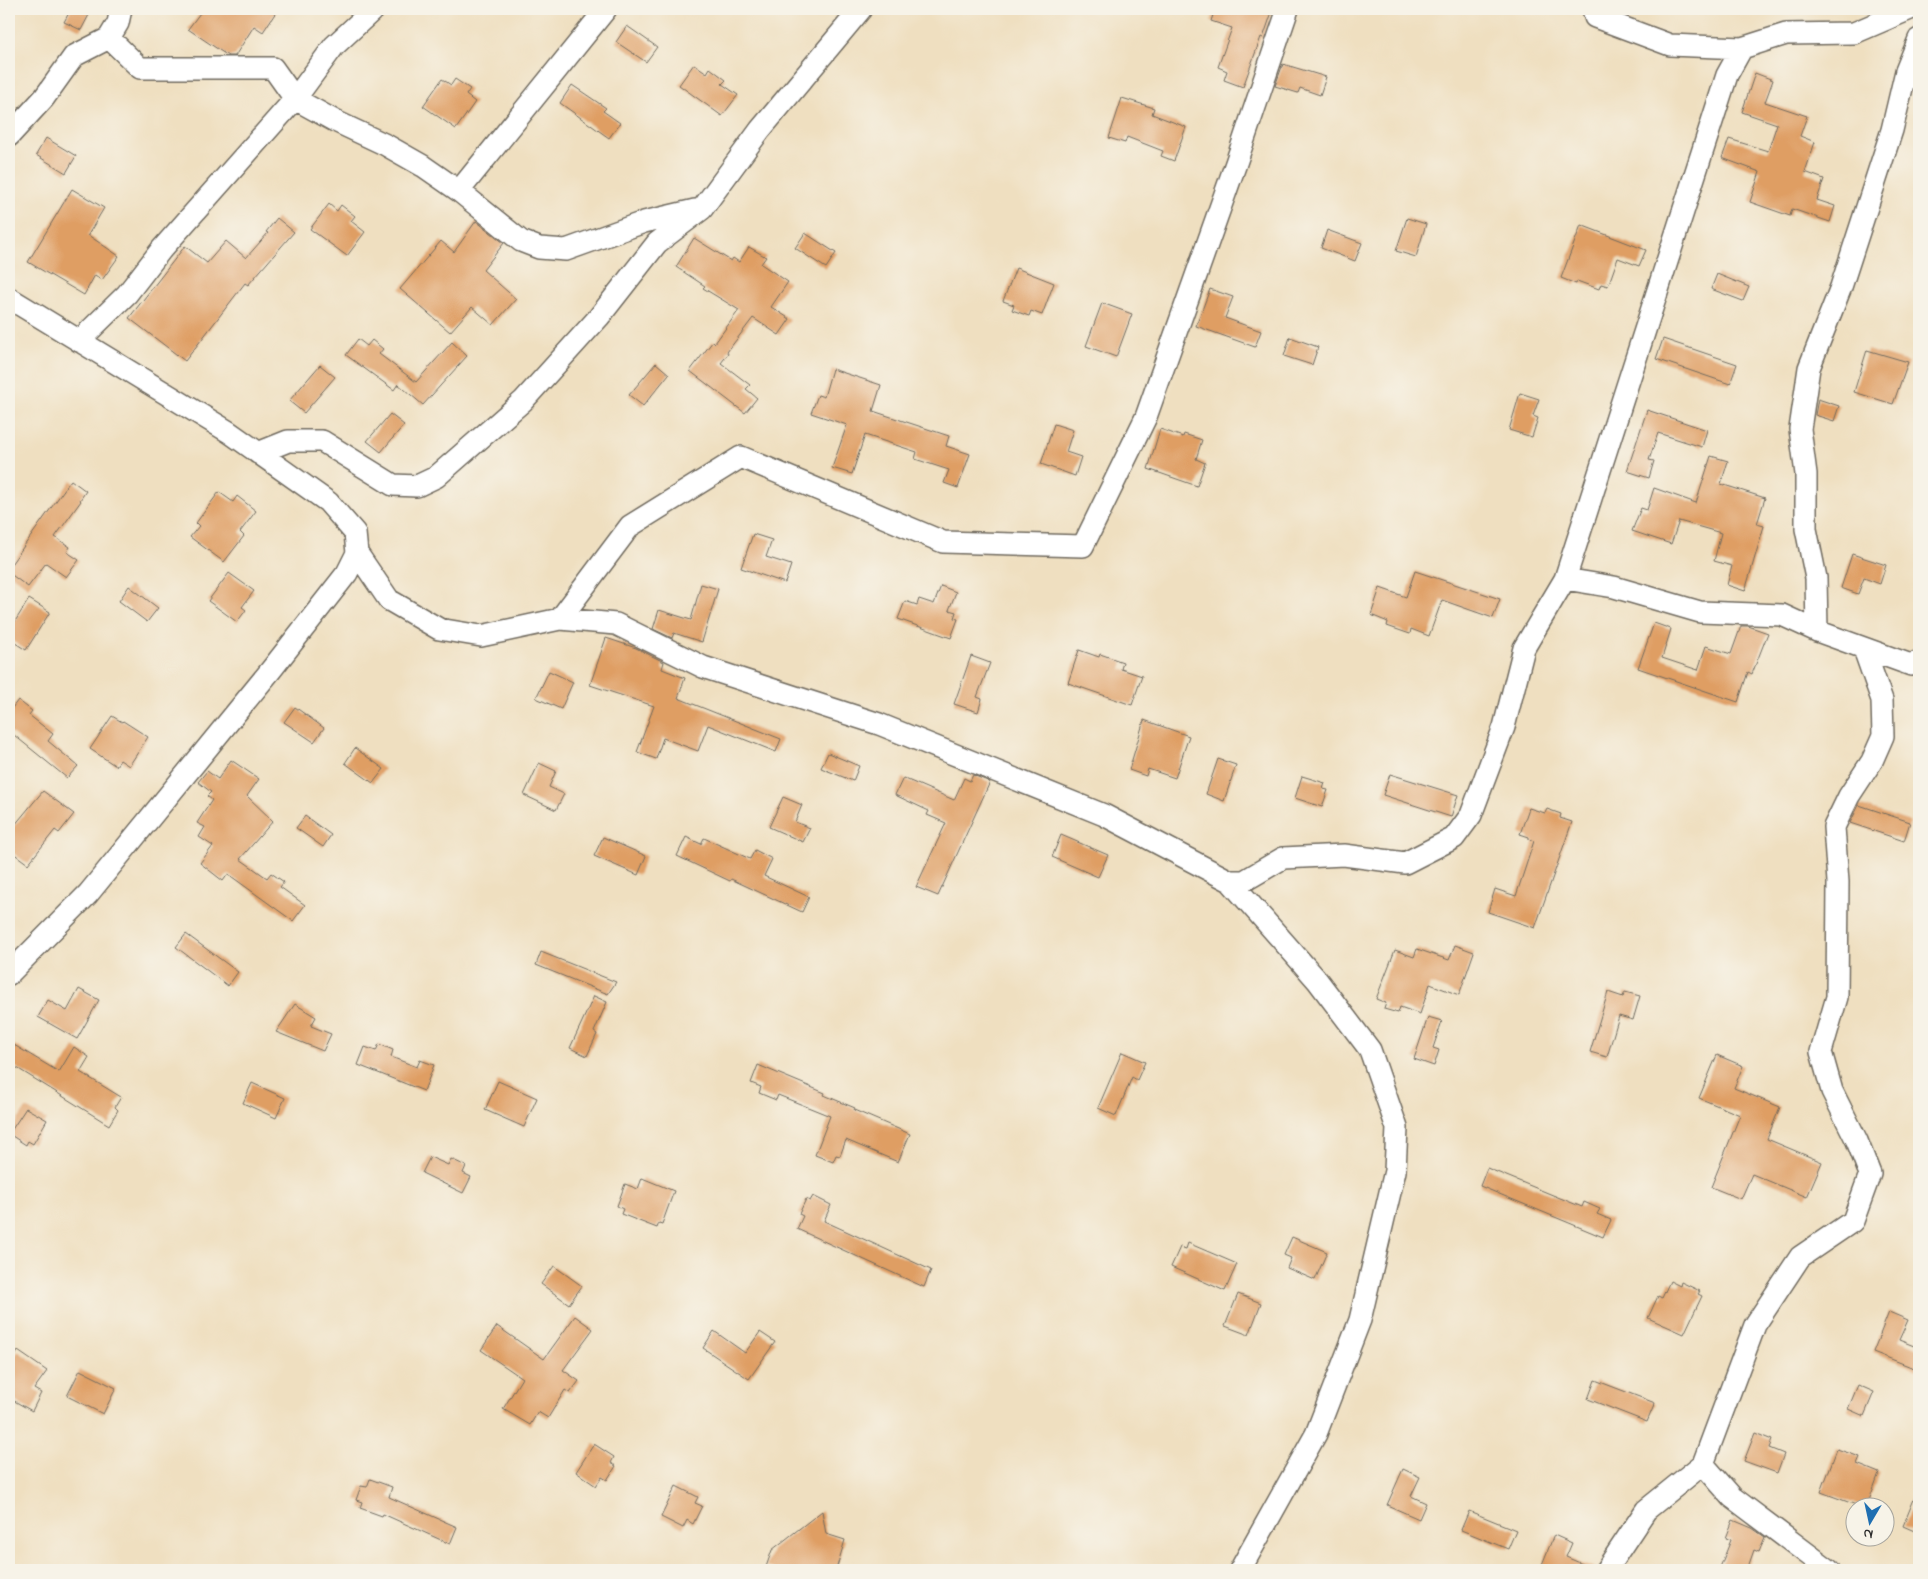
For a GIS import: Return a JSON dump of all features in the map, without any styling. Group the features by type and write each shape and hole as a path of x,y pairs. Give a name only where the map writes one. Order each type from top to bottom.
{"street":[{"path":"9,136 44,98 74,56 110,38 118,24 121,9"},
{"path":"79,341 127,294 162,250 295,99 334,46 374,9"},
{"path":"459,191 606,9"},
{"path":"258,453 288,441 322,441 354,459 393,485 417,486 436,477 523,401 599,317 657,243 702,208 760,130 860,9"},
{"path":"560,619 630,526 741,457 943,542 1083,546 1146,417 1288,9"},
{"path":"1593,9 1596,17 1670,45 1742,48 1786,34 1854,33 1910,9"},
{"path":"110,38 140,68 272,68 295,99 423,166 459,191 522,241 539,248 552,251 566,250 644,222 702,208"},
{"path":"1817,632 1816,578 1806,529 1806,474 1800,429 1809,368 1841,287 1892,130 1906,71 1919,40"},
{"path":"1230,881 1244,880 1284,858 1344,855 1405,862 1454,838 1472,815 1504,727 1524,648 1565,578 1727,75 1742,48"},
{"path":"9,298 229,432 328,502 355,533 356,553 347,573 271,670 88,894 9,974"},
{"path":"356,553 389,600 439,629 481,636 560,619 616,624 703,667 879,724 1104,815 1230,881 1317,980 1370,1050 1397,1128 1395,1171 1360,1320 1316,1434 1240,1570"},
{"path":"1565,578 1614,588 1700,612 1782,615 1817,632 1912,665 1919,660"},
{"path":"1606,1570 1646,1510 1703,1464 1755,1325 1800,1257 1853,1221 1870,1174 1857,1141 1832,1091 1822,1052 1837,997 1838,882 1834,827 1849,796 1872,761 1883,736 1882,700 1864,649"},
{"path":"1703,1464 1732,1497 1829,1570"}],"building":[{"path":"71,9 82,9 90,13 81,30 64,22"},
{"path":"203,9 278,9 263,32 254,26 235,56 228,56 188,29"},
{"path":"1215,9 1273,9 1243,87 1224,80 1227,71 1218,67 1232,28 1211,21"},
{"path":"627,26 657,47 646,62 616,42"},
{"path":"694,64 707,73 710,68 726,80 722,84 738,95 722,116 679,85"},
{"path":"1283,64 1326,77 1320,95 1300,88 1298,93 1275,86"},
{"path":"1755,73 1773,80 1765,102 1807,116 1800,136 1815,142 1805,172 1824,179 1817,200 1835,206 1830,222 1792,209 1790,216 1750,202 1760,172 1722,158 1729,139 1768,151 1777,124 1742,112"},
{"path":"442,79 451,85 455,79 470,89 466,95 475,102 456,129 423,106"},
{"path":"572,85 606,108 603,111 620,123 609,138 560,103"},
{"path":"1122,98 1154,108 1152,114 1186,127 1174,161 1161,156 1163,151 1127,137 1125,143 1109,138"},
{"path":"46,138 76,156 66,173 36,155"},
{"path":"72,189 104,208 88,235 119,256 102,280 95,275 84,295 28,262"},
{"path":"329,204 337,211 341,205 355,216 351,221 365,232 347,256 310,229"},
{"path":"277,218 294,232 248,285 245,283 185,361 129,318 185,246 207,263 226,241 246,258 268,233 266,232"},
{"path":"1407,218 1426,224 1416,257 1396,251"},
{"path":"476,221 504,243 483,270 516,299 493,325 472,307 450,332 400,289 441,241 454,252"},
{"path":"1581,225 1646,250 1639,266 1618,258 1608,286 1601,284 1599,289 1577,281 1576,284 1561,278"},
{"path":"1327,230 1362,243 1355,261 1321,248"},
{"path":"805,233 836,253 826,268 795,248"},
{"path":"694,238 731,261 733,258 739,262 749,247 766,257 761,264 788,282 771,307 790,319 779,335 753,318 721,363 750,385 746,389 757,398 745,413 690,371 713,341 715,343 739,310 703,288 705,286 676,267"},
{"path":"1016,268 1054,283 1042,315 1031,311 1029,316 1012,310 1014,305 1003,301"},
{"path":"1717,274 1749,287 1743,301 1711,289"},
{"path":"1210,289 1233,297 1225,318 1261,331 1255,347 1196,326"},
{"path":"1102,303 1132,314 1116,357 1086,346"},
{"path":"1290,337 1318,347 1312,365 1284,356"},
{"path":"358,339 367,346 372,340 383,349 379,354 416,382 452,342 467,356 423,405 398,384 394,390 346,355"},
{"path":"1663,339 1737,364 1730,384 1656,359"},
{"path":"1867,350 1908,362 1893,404 1854,392"},
{"path":"656,363 669,374 643,406 629,395"},
{"path":"320,365 335,377 304,413 289,401"},
{"path":"832,369 881,385 873,411 949,436 946,446 970,454 958,488 944,483 949,470 915,459 917,452 865,435 852,474 832,468 847,425 811,413 818,395 824,397"},
{"path":"1520,393 1539,399 1533,416 1538,418 1532,437 1509,430"},
{"path":"1818,399 1839,406 1834,421 1815,415"},
{"path":"1647,410 1707,430 1702,447 1658,433 1649,460 1654,461 1649,478 1627,471"},
{"path":"390,414 404,425 381,452 367,441"},
{"path":"1054,424 1073,430 1066,452 1081,457 1075,476 1041,464"},
{"path":"1160,429 1183,437 1184,434 1202,440 1196,459 1205,463 1197,486 1148,469"},
{"path":"1711,456 1728,461 1721,484 1765,498 1757,524 1764,526 1745,591 1727,585 1732,566 1714,561 1721,533 1679,521 1671,544 1632,531 1641,508 1647,510 1654,488 1696,503"},
{"path":"71,480 86,491 55,537 70,547 67,552 79,560 66,577 46,563 28,587 9,573 9,567"},
{"path":"219,492 233,502 237,496 256,511 240,532 244,536 224,562 190,537 199,526 196,523"},
{"path":"753,534 772,540 766,557 791,565 785,583 741,568"},
{"path":"1852,554 1886,565 1880,584 1864,578 1858,594 1841,588"},
{"path":"1415,571 1500,599 1493,618 1442,600 1429,636 1411,629 1410,634 1387,626 1388,622 1371,615 1380,588 1406,597"},
{"path":"229,573 254,591 242,607 246,610 237,622 208,601"},
{"path":"701,584 718,589 702,642 674,633 672,638 653,629 659,610 691,620"},
{"path":"129,586 158,608 147,622 119,601"},
{"path":"941,586 956,592 949,610 956,612 954,618 958,619 951,638 898,619 905,601 917,605 919,599 934,604"},
{"path":"29,599 50,612 26,650 9,639 9,631"},
{"path":"1654,623 1671,629 1662,658 1698,670 1706,646 1731,654 1741,626 1748,626 1768,633 1752,674 1748,672 1738,702 1638,668"},
{"path":"606,638 636,648 664,662 662,669 685,678 678,698 781,739 776,752 708,725 698,751 663,738 656,759 637,752 654,706 590,685"},
{"path":"1079,650 1099,657 1100,654 1123,662 1121,669 1142,676 1132,705 1068,683"},
{"path":"971,656 990,663 977,697 982,699 978,712 954,704"},
{"path":"549,671 573,682 561,709 536,698"},
{"path":"18,700 32,711 29,715 53,734 48,741 78,766 67,778 9,731 9,712"},
{"path":"295,707 324,728 314,742 284,722"},
{"path":"112,716 148,737 129,766 120,760 116,766 90,749"},
{"path":"1144,720 1189,736 1175,778 1148,769 1146,776 1129,770"},
{"path":"355,748 384,769 373,783 345,763"},
{"path":"828,753 859,766 853,781 821,768"},
{"path":"1218,759 1236,765 1224,801 1206,794"},
{"path":"231,760 259,779 247,796 273,821 240,859 267,878 271,873 284,882 280,887 305,905 293,921 228,874 223,881 200,863 213,846 199,837 205,827 197,823 212,800 207,796 211,792 198,782 207,771 218,779"},
{"path":"539,763 556,771 549,787 564,794 556,810 524,795"},
{"path":"1390,774 1458,795 1451,817 1383,795"},
{"path":"973,775 990,782 938,896 916,887 946,823 927,815 929,811 895,795 903,778 954,800 964,778 970,781"},
{"path":"1302,776 1325,783 1323,789 1328,790 1322,807 1295,798"},
{"path":"43,791 74,814 59,833 55,830 28,864 9,850 9,832"},
{"path":"783,797 802,805 795,822 810,828 803,842 769,827"},
{"path":"1859,805 1910,822 1904,841 1850,823"},
{"path":"1529,808 1545,813 1547,809 1561,814 1560,818 1572,822 1535,928 1488,912 1495,889 1516,896 1534,841 1520,834"},
{"path":"305,816 331,835 323,847 296,828"},
{"path":"1061,835 1108,855 1098,877 1052,857"},
{"path":"603,837 646,856 638,875 594,856"},
{"path":"686,837 701,844 704,838 750,859 755,850 772,859 764,876 809,897 802,912 677,856"},
{"path":"186,934 238,972 228,986 176,947"},
{"path":"1455,945 1474,952 1459,995 1430,984 1420,1014 1400,1007 1398,1013 1384,1009 1386,1003 1376,999 1395,950 1414,957 1417,949 1449,960"},
{"path":"541,952 616,982 608,994 536,965"},
{"path":"79,989 99,1000 77,1039 38,1017 48,1000 67,1011"},
{"path":"1608,992 1623,997 1625,992 1640,996 1633,1020 1619,1016 1607,1057 1590,1052"},
{"path":"594,996 607,1002 594,1032 597,1034 587,1056 570,1048"},
{"path":"295,1004 316,1017 311,1026 331,1034 323,1051 276,1032"},
{"path":"1428,1017 1442,1021 1433,1048 1439,1050 1434,1066 1414,1059"},
{"path":"9,1042 59,1072 74,1047 89,1057 80,1072 121,1097 115,1107 118,1110 109,1125 9,1063"},
{"path":"379,1044 393,1050 391,1057 417,1067 420,1060 434,1065 424,1091 358,1065 365,1047 376,1051"},
{"path":"1122,1052 1145,1062 1137,1080 1132,1077 1116,1116 1098,1108"},
{"path":"1717,1055 1743,1066 1734,1088 1780,1107 1767,1139 1822,1162 1807,1197 1752,1174 1741,1199 1711,1187 1740,1115 1699,1098"},
{"path":"758,1065 825,1093 824,1095 855,1108 854,1110 910,1134 898,1162 846,1140 840,1156 836,1155 833,1162 815,1155 830,1116 778,1095 776,1100 759,1093 761,1087 751,1083"},
{"path":"498,1081 537,1098 524,1127 485,1110"},
{"path":"252,1083 285,1098 276,1118 243,1103"},
{"path":"26,1108 47,1120 33,1144 28,1141 26,1145 9,1134"},
{"path":"430,1157 448,1165 451,1159 466,1166 463,1173 471,1177 463,1193 422,1173"},
{"path":"1487,1168 1582,1207 1584,1202 1600,1209 1597,1214 1611,1220 1603,1237 1480,1186"},
{"path":"642,1178 674,1191 662,1224 659,1223 657,1228 621,1214 623,1209 617,1206 625,1184 638,1189"},
{"path":"813,1196 831,1205 824,1221 931,1270 924,1287 797,1229 803,1216 799,1214 806,1199 810,1201"},
{"path":"1292,1237 1327,1252 1315,1280 1287,1268 1291,1258 1284,1255"},
{"path":"1188,1243 1237,1264 1225,1291 1171,1267 1180,1247 1186,1249"},
{"path":"554,1266 582,1286 569,1304 541,1284"},
{"path":"1670,1281 1680,1286 1681,1282 1700,1291 1698,1294 1702,1296 1684,1334 1648,1318 1658,1296 1662,1298"},
{"path":"1238,1294 1261,1303 1249,1335 1225,1326"},
{"path":"1889,1312 1908,1320 1899,1340 1919,1348 1919,1370 1873,1352"},
{"path":"575,1316 593,1329 563,1370 579,1381 570,1393 565,1390 548,1418 538,1412 530,1425 503,1409 522,1378 481,1350 497,1326 544,1359"},
{"path":"714,1331 745,1353 760,1332 775,1342 749,1379 703,1348"},
{"path":"18,1351 47,1371 34,1389 41,1393 32,1411 9,1398 9,1366"},
{"path":"80,1370 116,1388 103,1414 67,1396"},
{"path":"1595,1380 1655,1403 1647,1422 1588,1399"},
{"path":"1858,1385 1874,1392 1864,1416 1848,1409"},
{"path":"1755,1433 1772,1440 1769,1448 1784,1454 1777,1473 1744,1461"},
{"path":"594,1444 614,1457 611,1463 616,1466 607,1480 602,1477 596,1486 576,1472"},
{"path":"1837,1449 1860,1457 1857,1464 1879,1473 1871,1496 1846,1496 1846,1501 1821,1492"},
{"path":"1403,1469 1420,1477 1411,1496 1426,1503 1419,1519 1387,1505"},
{"path":"370,1479 392,1487 389,1497 457,1527 450,1544 383,1514 382,1516 360,1508 362,1502 356,1500 361,1486 367,1487"},
{"path":"676,1486 698,1497 695,1503 702,1506 693,1524 687,1520 683,1528 661,1517"},
{"path":"1919,1487 1919,1533 1903,1526"},
{"path":"822,1511 826,1534 845,1540 836,1570 776,1570 766,1567 772,1550"},
{"path":"1469,1511 1516,1530 1508,1549 1461,1530"},
{"path":"1733,1520 1752,1528 1765,1537 1759,1552 1754,1550 1747,1570 1719,1570 1731,1540 1726,1538"},
{"path":"1554,1535 1572,1543 1566,1557 1594,1570 1549,1570 1541,1567"}]}
